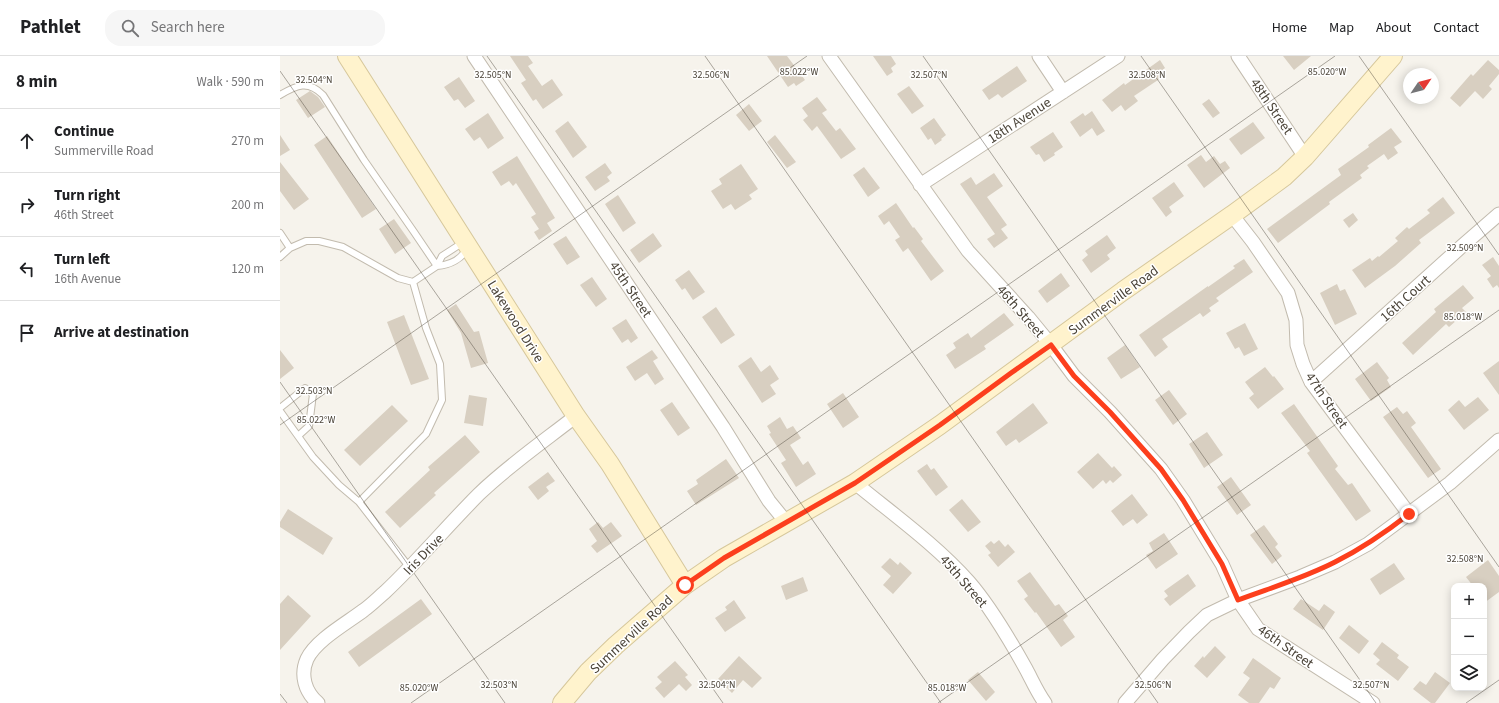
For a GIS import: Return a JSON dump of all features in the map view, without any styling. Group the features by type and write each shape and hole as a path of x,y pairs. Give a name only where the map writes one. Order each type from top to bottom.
{"main road":[{"name":"Lakewood Drive","path":"347,56 576,416 610,464 685,585"},
{"name":"Summerville Road","path":"562,703 588,672 616,645 685,585 724,558 855,483 940,425 1123,291 1232,215 1284,176 1305,157 1393,56"}],"street":[{"name":"45th Street","path":"474,56 719,421 769,501 786,522"},
{"name":"46th Street","path":"829,56 968,252 1051,345 1074,376 1110,412 1161,469 1183,500 1222,564 1238,600 1258,629 1373,703"},
{"path":"1039,56 1063,92"},
{"name":"18th Avenue","path":"920,185 1118,56"},
{"name":"48th Street","path":"1238,56 1305,157"},
{"name":"16th Court","path":"1311,382 1499,214"},
{"name":"47th Street","path":"1232,215 1253,242 1288,293 1296,320 1297,345 1311,382 1409,514"},
{"name":"Iris Drive","path":"318,703 312,698 305,686 303,672 307,659 314,649 364,610 410,568 480,494 576,416"},
{"path":"1125,703 1188,632 1207,615 1238,600 1335,562 1368,544 1450,483 1499,440"},
{"name":"45th Street","path":"855,483 943,556 970,583 1013,647 1037,692 1045,703"}],"lane":[{"path":"280,95 305,85 315,87 323,95 364,160 437,266"},
{"path":"280,233 290,248"},
{"path":"280,258 290,248 306,241 319,241 343,247 398,278 413,282 437,266 448,265 465,254 468,247 459,245 442,256 437,266"},
{"path":"359,502 426,434 442,400 440,364 426,328 413,282"},
{"path":"280,408 305,388 313,394 309,426 298,436"},
{"path":"280,411 313,456 339,485 359,502 410,568"}],"building":[{"path":"510,56 528,56 533,63 528,66 542,86 552,79 563,95 543,109 536,99 533,101 521,83 526,80"},
{"path":"767,56 787,56 805,80 796,86 794,83 788,87"},
{"path":"873,56 891,56 896,64 891,68 893,72 887,76"},
{"path":"1283,56 1311,56 1294,70"},
{"path":"1160,60 1165,68 1161,71 1164,76 1134,96 1138,101 1125,111 1121,105 1112,112 1102,100 1124,83 1125,85"},
{"path":"1488,60 1499,70 1499,74 1489,86 1492,89 1483,99 1475,91 1460,107 1450,98 1471,74 1473,76"},
{"path":"1017,66 1027,81 1002,98 998,94 989,100 982,90"},
{"path":"459,77 475,101 465,108 458,99 454,101 444,87"},
{"path":"909,86 924,106 912,114 897,94"},
{"path":"310,91 318,97 325,107 308,118 296,100"},
{"path":"817,97 827,110 822,113 836,131 840,128 856,149 841,159 817,126 812,131 803,120 808,116 802,108"},
{"path":"1209,99 1220,113 1213,118 1202,104"},
{"path":"749,104 762,121 749,131 736,115"},
{"path":"1092,111 1105,131 1097,136 1092,128 1080,137 1070,122 1083,113 1085,116"},
{"path":"488,113 504,138 488,149 480,137 474,141 465,129"},
{"path":"934,118 946,135 935,145 931,138 928,140 920,128"},
{"path":"568,121 587,147 573,158 555,131"},
{"path":"1253,122 1265,138 1241,155 1229,139"},
{"path":"1391,128 1402,142 1394,147 1398,153 1388,160 1384,154 1367,166 1369,168 1360,175 1362,178 1329,202 1330,204 1278,243 1267,229 1341,175 1338,169 1369,147 1368,145"},
{"path":"1053,132 1063,147 1054,153 1055,155 1044,162 1039,154 1036,155 1030,147"},
{"path":"280,135 290,150 280,156"},
{"path":"775,135 796,162 787,168 767,142"},
{"path":"327,136 376,209 362,218 314,145"},
{"path":"1201,155 1206,162 1214,156 1220,164 1225,161 1230,168 1204,188 1187,165"},
{"path":"517,156 555,218 547,223 552,231 539,240 534,232 539,229 531,217 536,214 516,183 513,186 509,181 501,186 492,172"},
{"path":"280,162 309,199 294,210 280,191"},
{"path":"605,163 612,173 607,177 610,181 595,191 585,177"},
{"path":"741,164 758,189 749,195 752,199 735,210 731,204 723,209 711,191 722,184 719,179"},
{"path":"864,167 880,188 868,197 853,175"},
{"path":"994,173 1003,186 987,197 1007,225 1001,229 1008,238 994,248 987,239 995,234 960,184 971,177 976,185"},
{"path":"1174,182 1184,196 1169,207 1172,212 1166,217 1152,198"},
{"path":"618,195 636,223 623,232 605,204"},
{"path":"1443,197 1455,213 1419,240 1421,243 1395,266 1365,288 1352,270 1370,258 1372,261 1378,256 1379,257 1398,241 1395,238 1407,227 1409,229 1430,213 1427,210"},
{"path":"896,203 913,228 914,227 923,239 921,241 944,271 931,281 908,248 903,252 895,240 900,237 889,221 884,225 878,216"},
{"path":"1353,213 1358,220 1349,228 1343,220"},
{"path":"394,219 411,243 395,254 379,229"},
{"path":"653,233 662,246 639,263 630,250"},
{"path":"1107,235 1116,248 1107,255 1110,259 1091,273 1082,260 1088,255 1085,251"},
{"path":"566,236 580,257 567,265 553,244"},
{"path":"1493,257 1499,266 1499,288 1497,285 1493,288 1487,279 1491,276 1482,265"},
{"path":"1244,259 1253,272 1216,298 1219,301 1209,308 1211,311 1203,317 1200,313 1162,339 1168,347 1155,357 1139,335 1235,268 1233,266"},
{"path":"689,270 705,292 693,300 685,288 682,290 675,280"},
{"path":"1061,273 1070,286 1047,303 1038,291"},
{"path":"592,277 607,299 596,307 580,285"},
{"path":"1337,284 1340,291 1345,289 1357,314 1335,325 1320,293"},
{"path":"1463,285 1474,298 1462,308 1466,312 1449,327 1446,324 1413,355 1402,343 1436,312 1434,309"},
{"path":"456,304 474,332 479,331 488,363 471,368 461,333 447,310"},
{"path":"716,307 735,335 721,344 702,317"},
{"path":"1004,313 1014,325 984,346 986,349 955,369 946,355 956,348 953,343 968,333 971,338"},
{"path":"404,315 429,379 411,385 387,322"},
{"path":"626,319 638,338 631,343 628,339 622,343 612,328"},
{"path":"1245,323 1258,349 1244,356 1239,347 1235,349 1226,333"},
{"path":"1125,345 1140,367 1121,379 1107,358"},
{"path":"280,350 294,368 280,379"},
{"path":"652,350 658,358 653,361 664,379 655,385 647,373 635,381 626,367"},
{"path":"751,357 761,372 770,365 779,379 770,385 776,394 762,403 738,366"},
{"path":"1499,361 1499,395 1483,373"},
{"path":"1377,362 1389,378 1387,380 1391,387 1371,401 1355,379"},
{"path":"1265,367 1284,389 1258,409 1249,398 1254,394 1245,382"},
{"path":"1169,390 1187,414 1173,425 1155,400"},
{"path":"843,393 859,417 843,428 827,404"},
{"path":"469,395 487,398 483,426 464,423"},
{"path":"1478,397 1489,410 1464,430 1448,410 1459,400 1465,407"},
{"path":"672,402 690,428 678,436 660,410"},
{"path":"1033,403 1048,423 1019,443 1016,439 1006,446 996,432"},
{"path":"1294,404 1338,466 1335,469 1348,485 1352,483 1371,511 1356,521 1307,453 1310,451 1281,413"},
{"path":"392,405 408,421 360,466 344,450"},
{"path":"1397,407 1403,414 1407,411 1416,423 1411,427 1441,469 1428,478 1383,417"},
{"path":"780,417 787,429 793,426 801,438 790,445 803,465 808,461 816,474 796,487 781,463 786,460 769,434 771,433 767,426"},
{"path":"1207,432 1223,455 1204,468 1189,444"},
{"path":"465,435 480,452 434,493 436,495 400,528 385,512 430,470 428,467"},
{"path":"1098,453 1112,468 1114,466 1122,475 1113,483 1110,480 1106,484 1103,480 1093,489 1077,472"},
{"path":"726,459 739,478 696,505 687,491 698,484 696,480"},
{"path":"927,464 931,470 934,468 948,487 936,496 917,471"},
{"path":"548,472 555,481 546,487 549,491 538,500 528,487"},
{"path":"1231,477 1251,505 1237,515 1217,487"},
{"path":"1132,494 1148,515 1137,524 1133,519 1123,526 1111,511"},
{"path":"962,499 981,522 968,532 949,510"},
{"path":"288,509 333,538 323,555 280,527 280,522"},
{"path":"598,522 603,528 611,522 622,536 597,553 591,546 597,541 589,529"},
{"path":"1264,525 1278,544 1275,547 1282,556 1272,564 1250,535"},
{"path":"1164,533 1178,554 1156,569 1146,555 1153,551 1149,543"},
{"path":"999,540 1005,547 1008,544 1015,552 998,567 988,555 991,553 985,546 991,541 994,544"},
{"path":"890,558 898,565 900,562 912,573 893,594 883,585 891,576 881,567"},
{"path":"1488,560 1499,576 1499,592 1487,601 1487,583 1471,583 1466,577"},
{"path":"1394,563 1405,579 1380,595 1370,579"},
{"path":"1030,572 1055,606 1059,604 1068,616 1063,620 1075,637 1061,647 1036,612 1035,613 1024,599 1028,596 1017,581"},
{"path":"1188,574 1196,586 1170,606 1164,599 1168,596 1164,591"},
{"path":"803,577 808,591 786,600 781,586"},
{"path":"288,595 311,616 280,650 280,604"},
{"path":"421,599 432,614 359,667 348,652"},
{"path":"1301,599 1319,611 1324,604 1335,612 1323,630 1293,609"},
{"path":"734,600 746,618 725,632 715,618 727,610 725,607"},
{"path":"1349,625 1369,641 1359,654 1339,638"},
{"path":"1382,642 1399,655 1397,658 1409,667 1398,681 1376,664 1380,660 1373,654"},
{"path":"1215,646 1226,657 1207,678 1194,666"},
{"path":"739,656 762,678 752,688 743,680 732,693 718,679"},
{"path":"1253,658 1281,678 1274,689 1270,687 1259,703 1249,703 1238,695 1250,678 1243,673"},
{"path":"675,661 688,675 685,677 692,685 686,691 679,684 664,698 655,688 662,682 657,677"},
{"path":"978,672 995,692 986,701 968,680"},
{"path":"1435,672 1450,683 1435,703 1431,703 1413,689 1420,681 1426,685"}],"route":[{"path":"685,585 724,558 748,546 786,522 855,483 940,425 1051,345 1074,376 1110,412 1161,469 1183,500 1222,564 1238,600 1335,562 1368,544 1409,514"}]}
